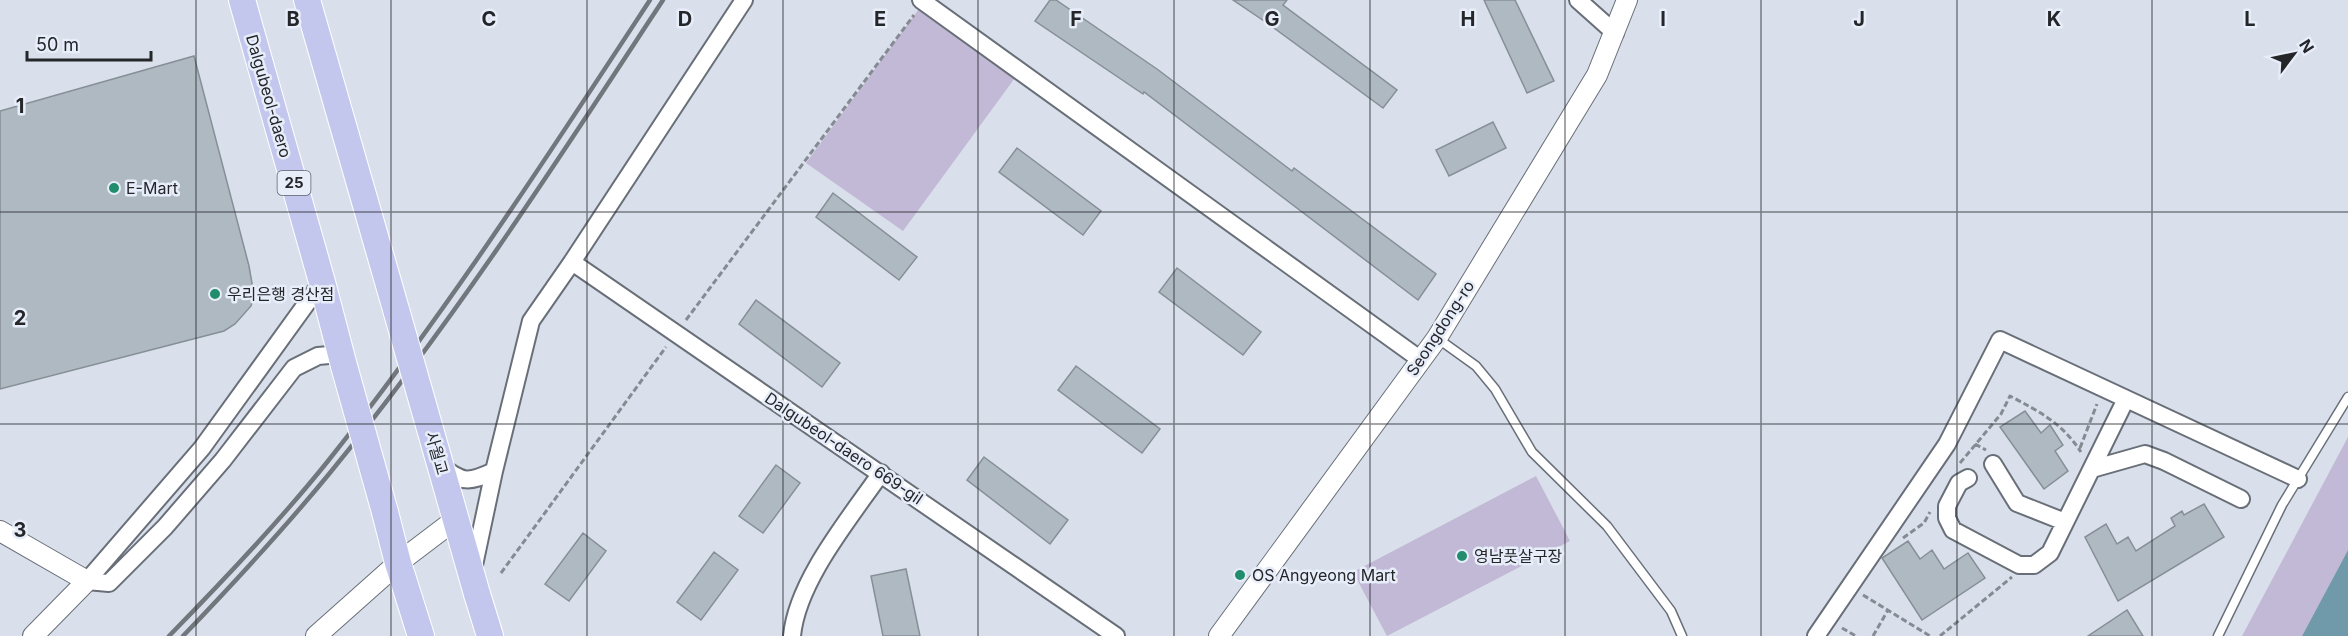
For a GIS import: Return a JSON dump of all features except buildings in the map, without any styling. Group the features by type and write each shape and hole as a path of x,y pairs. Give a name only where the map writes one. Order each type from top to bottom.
{"main road":[{"name":"Dalgubeol-daero","path":"242,0 342,360"},
{"name":"사월교","path":"307,0 490,636"},
{"name":"25","path":"342,360 398,563 421,636"}],"street":[{"path":"474,584 494,471 531,321 744,0"},
{"path":"1578,0 1615,33"},
{"name":"Seongdong-ro","path":"1219,636 1437,338 1597,75 1627,0"},
{"path":"922,1 1421,360"},
{"name":"Dalgubeol-daero 669-gil","path":"572,262 1116,636"},
{"path":"33,636 87,581 202,448 322,282"},
{"path":"1816,636 1947,444 2000,340 2298,479"},
{"path":"0,531 87,581 109,583 165,527 223,460 294,368 318,356 342,360"},
{"path":"1968,478 1959,483 1947,506 1947,518 1953,530 2019,565 2034,565 2050,553 2126,399"},
{"path":"2092,469 2145,454 2241,499"},
{"path":"1993,464 2017,503 2064,522"},
{"path":"441,466 455,477 466,481 475,480 494,471"},
{"path":"792,636 793,625 811,577 881,473"},
{"path":"316,636 398,563 456,519"}],"lane":[{"path":"1437,338 1476,366 1495,389 1532,452 1607,526 1671,611 1682,636"},
{"path":"2218,636 2282,506 2348,397"}],"path":[{"path":"501,573 922,1"},
{"path":"2080,450 2102,388"},
{"path":"2010,396 2066,430 2092,469"},
{"path":"1940,636 2027,565"},
{"path":"1850,587 1930,636"},
{"path":"1873,636 1887,610"},
{"path":"1837,626 1856,636"}],"shaded area":[{"path":"924,2 1020,71 903,231 806,163"},
{"path":"2348,437 2348,550 2302,636 2242,636"},
{"name":"영남풋살구장","path":"1536,476 1570,541 1387,636 1353,572"}],"water":[{"path":"2348,550 2348,636 2302,636"}],"railway":[{"path":"169,636 290,506 371,405 494,234 650,0"},
{"path":"183,636 312,495 418,359 543,182 663,0"}],"place":[{"name":"E-Mart","path":"114,188"},
{"name":"우리은행 경산점","path":"215,294"},
{"name":"영남풋살구장","path":"1462,556"},
{"name":"OS Angyeong Mart","path":"1240,575"}]}
